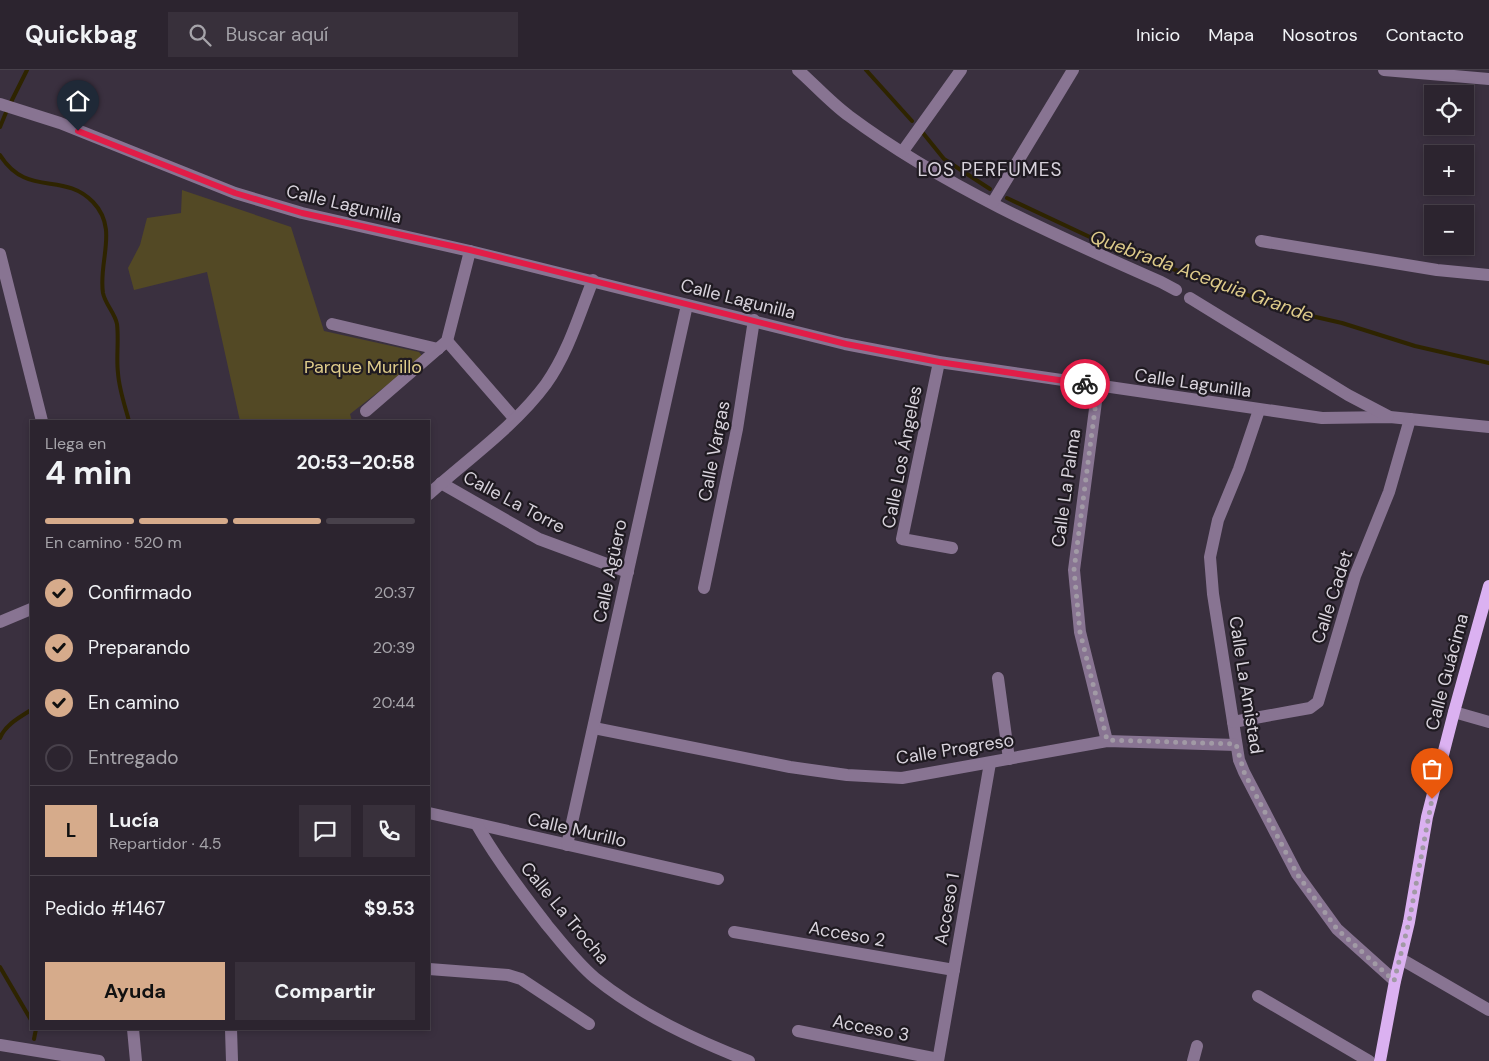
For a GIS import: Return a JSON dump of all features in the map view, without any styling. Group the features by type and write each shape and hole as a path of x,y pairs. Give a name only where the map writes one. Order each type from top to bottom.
{"main road":[{"name":"Calle Guácima","path":"1380,1061 1394,981 1401,959 1428,816 1454,712 1489,586"}],"street":[{"path":"798,70 847,115 888,144 1043,229 1176,290"},
{"path":"903,151 961,70"},
{"path":"993,202 1073,70"},
{"path":"1384,70 1489,78"},
{"name":"Calle Lagunilla","path":"1,105 60,123 235,193 302,213 470,250 846,344 939,362 1259,410 1322,418 1390,417 1489,427"},
{"path":"1261,241 1437,270 1489,275"},
{"path":"366,411 443,345 470,250"},
{"path":"0,254 42,420"},
{"path":"430,493 514,418 545,384 566,349 593,280"},
{"path":"1190,298 1348,395 1390,417"},
{"name":"Calle Agüero","path":"567,845 687,305"},
{"name":"Calle Vargas","path":"704,588 737,429 754,320"},
{"path":"332,324 443,345 514,418"},
{"name":"Calle Los Ángeles","path":"939,362 902,540 952,548"},
{"name":"Calle La Palma","path":"1098,386 1074,570 1080,632 1107,740"},
{"name":"Calle La Amistad","path":"1259,410 1239,469 1218,520 1210,557 1213,594 1236,744 1244,772 1297,874 1337,929 1394,981"},
{"name":"Calle Cadet","path":"1233,722 1310,708 1318,702 1355,576 1389,492 1410,419"},
{"name":"Calle La Torre","path":"441,483 539,539 628,572"},
{"path":"0,622 30,609"},
{"path":"998,678 1009,759"},
{"path":"1454,712 1489,722"},
{"name":"Calle Progreso","path":"594,728 790,767 846,775 902,778 1107,740 1236,744"},
{"name":"Acceso 1","path":"938,1060 990,763"},
{"name":"Calle Murillo","path":"430,813 718,879"},
{"name":"Calle La Trocha","path":"477,825 525,897 557,938 593,977 643,1011 698,1040 749,1061"},
{"name":"Acceso 2","path":"734,932 954,970"},
{"path":"1401,959 1489,1010"},
{"path":"430,969 508,975 521,979 589,1024"},
{"path":"1258,996 1369,1061"},
{"path":"134,1030 136,1061"},
{"path":"230,1030 232,1061"},
{"name":"Acceso 3","path":"798,1032 938,1060"},
{"path":"0,1045 99,1061"},
{"path":"1193,1061 1196,1046"}],"green space":[{"name":"Parque Murillo","path":"182,190 291,227 324,331 419,352 423,357 350,414 352,420 240,420 207,272 134,290 128,268 140,245 147,218 181,213"}],"waterway":[{"path":"10,104 27,70"},
{"name":"Quebrada Acequia Grande","path":"866,70 912,121"},
{"path":"0,127 7,110"},
{"name":"Quebrada Acequia Grande","path":"923,133 944,159 990,189"},
{"path":"0,155 11,168 22,176 33,181 58,185 81,193 93,202 101,212 106,234 102,281 103,293 117,324 119,379 129,420"},
{"name":"Quebrada Acequia Grande","path":"1007,198 1109,246 1231,288 1281,309 1342,323 1415,346 1489,363"},
{"path":"0,738 9,725 30,711"},
{"path":"0,967 30,1018"},
{"path":"34,1039 36,1030"}],"way so far":[{"path":"1085,384 1098,386 1075,548 1076,606 1080,632 1107,740 1236,744 1239,760 1244,772 1297,874 1337,929 1394,981 1409,922 1416,873 1432,799"}],"district":[{"name":"LOS PERFUMES","path":"990,169"}],"route":[{"path":"78,131 235,193 302,213 470,250 846,344 939,362 1085,384"}]}
